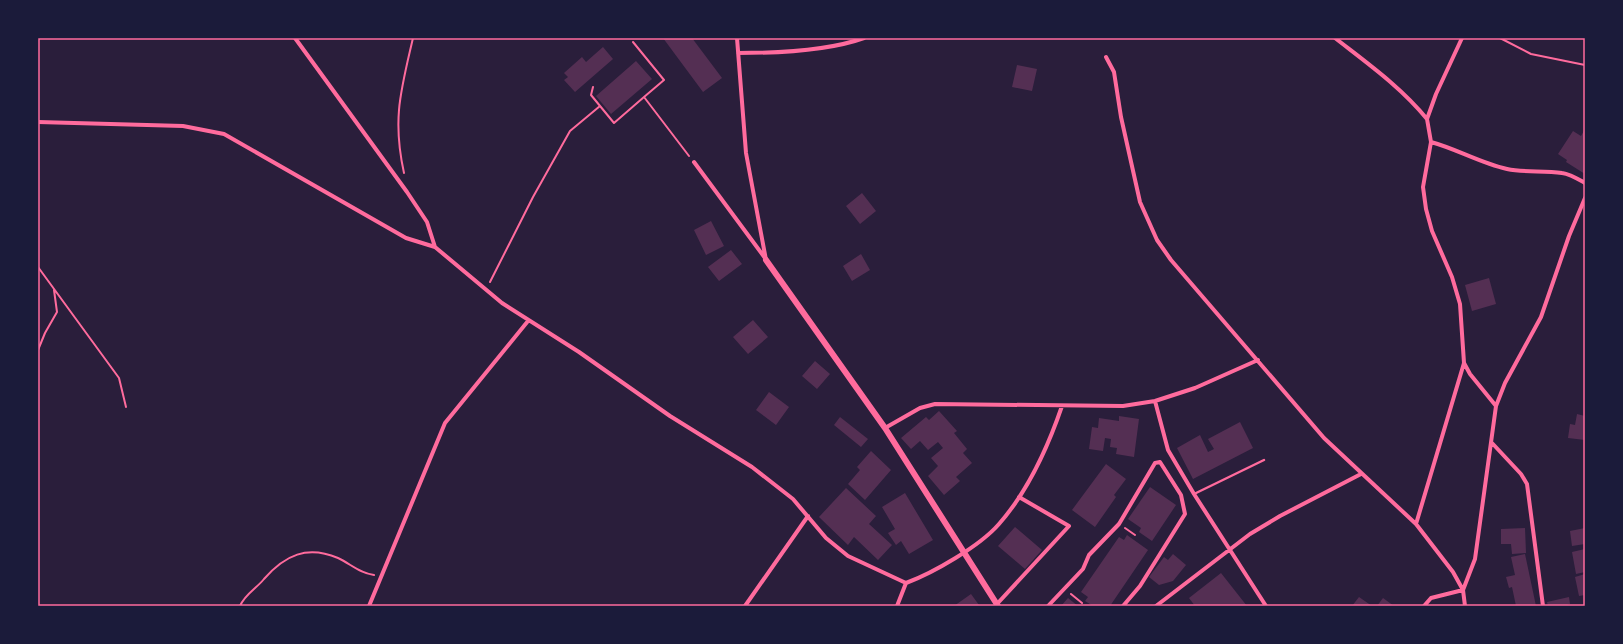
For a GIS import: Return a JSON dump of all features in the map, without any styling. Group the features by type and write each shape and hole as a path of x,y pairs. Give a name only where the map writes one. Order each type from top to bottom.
{"street":[{"path":"295,38 407,192 427,222 435,247"},
{"path":"737,38 746,153 766,260"},
{"path":"738,53 771,53 829,46 853,42 864,38"},
{"path":"1335,38 1398,88 1427,119"},
{"path":"1416,524 1464,363 1460,304 1452,277 1440,252 1426,209 1423,187 1431,142 1427,119 1436,94 1462,38"},
{"path":"1106,57 1114,72 1121,117 1140,202 1157,240 1170,260 1258,360 1303,414 1361,474 1416,524 1453,572 1464,590"},
{"path":"38,122 183,126 224,134 406,238 435,247 486,290 528,321 579,352 670,416 752,467 793,499 826,538 848,556 906,583"},
{"path":"1431,142 1451,148 1477,160 1506,169 1563,173 1585,183"},
{"path":"694,162 886,428 963,552 998,605 1069,526 1019,497"},
{"path":"1465,606 1464,590 1474,559 1492,443 1496,406 1505,383 1541,317 1569,236 1585,199"},
{"path":"368,606 445,423 528,321"},
{"path":"886,428 910,412 935,404 1123,406 1155,401 1195,388 1258,360"},
{"path":"1464,363 1470,374 1496,406"},
{"path":"1155,401 1168,450 1229,550 1266,606"},
{"path":"897,606 906,583 939,567 963,552 998,526 1019,497 1052,436 1062,406"},
{"path":"1492,443 1521,474 1527,484 1543,606"},
{"path":"1048,606 1083,569 1089,555 1119,524 1155,463 1160,462 1181,495 1185,514 1140,586 1123,606"},
{"path":"1156,606 1250,534 1280,516 1361,474"},
{"path":"745,606 808,516"},
{"path":"1424,606 1430,598 1464,590"}],"lane":[{"path":"1194,494 1264,460"}],"path":[{"path":"407,192 399,150 397,115 400,93 413,38"},
{"path":"1500,38 1531,54 1585,65"},
{"path":"593,87 591,95 614,123 664,80 633,42"},
{"path":"644,97 694,162"},
{"path":"486,290 533,197 570,131 600,106"},
{"path":"38,267 119,378 126,407"},
{"path":"38,350 45,333 58,312 54,289"},
{"path":"1119,524 1135,535"},
{"path":"240,606 243,599 262,582 274,567 288,556 317,552 327,554 362,572 381,575"},
{"path":"1063,589 1082,602"}],"shaded area":[{"path":"38,38 1585,38 1585,606 38,606"}],"building":[{"path":"663,38 692,38 722,78 703,92"},
{"path":"603,47 613,59 575,92 564,80 568,77 564,73 582,57 586,62"},
{"path":"636,61 652,79 611,114 596,96"},
{"path":"1017,65 1037,69 1032,91 1012,87"},
{"path":"1585,129 1585,174 1566,162 1567,160 1558,154 1573,131 1581,136"},
{"path":"862,193 876,211 860,224 846,206"},
{"path":"711,221 724,246 706,255 694,230"},
{"path":"731,250 742,264 719,281 708,267"},
{"path":"861,254 870,270 852,281 843,266"},
{"path":"1489,278 1496,304 1472,311 1465,285"},
{"path":"753,320 768,337 748,354 733,337"},
{"path":"815,361 830,374 817,389 802,376"},
{"path":"769,392 789,407 776,425 756,410"},
{"path":"939,411 957,431 954,433 967,449 963,453 972,463 956,477 960,481 944,495 928,476 938,466 931,458 943,448 938,442 928,450 920,441 911,449 901,438 926,417 929,420"},
{"path":"1577,414 1585,416 1585,440 1568,438 1570,424 1575,425"},
{"path":"1119,416 1139,419 1134,457 1116,454 1117,448 1110,447 1111,439 1105,438 1103,451 1089,449 1092,427 1098,428 1099,418 1119,421"},
{"path":"840,417 868,439 861,447 834,425"},
{"path":"1240,422 1253,448 1193,479 1177,448 1200,435 1208,452 1214,449 1208,439"},
{"path":"871,451 891,470 865,500 848,484 860,470 857,467"},
{"path":"1106,464 1126,479 1114,495 1116,497 1095,527 1072,510"},
{"path":"1150,487 1176,505 1152,541 1139,532 1141,528 1128,519"},
{"path":"846,488 876,516 869,524 892,545 878,560 854,537 848,545 819,517"},
{"path":"905,493 933,540 909,554 901,541 896,545 888,533 895,529 882,507"},
{"path":"1015,527 1042,550 1025,569 998,546"},
{"path":"1525,528 1526,553 1512,554 1511,544 1501,544 1501,529"},
{"path":"1585,528 1585,544 1572,546 1570,531"},
{"path":"1127,535 1148,550 1110,606 1093,606 1085,601 1088,597 1081,592 1119,537 1124,540"},
{"path":"1585,549 1585,572 1576,574 1572,552"},
{"path":"1173,554 1186,565 1173,581 1159,585 1149,577 1164,557 1168,560"},
{"path":"1525,554 1536,606 1516,606 1512,587 1509,588 1506,577 1515,575 1511,557"},
{"path":"1221,573 1247,606 1195,606 1189,598"},
{"path":"1585,574 1585,595 1579,596 1575,577"},
{"path":"971,594 979,605 978,606 954,606"},
{"path":"1359,597 1372,606 1352,606"},
{"path":"1569,597 1570,604 1564,606 1548,606 1547,602"},
{"path":"1068,598 1078,606 1061,606"},
{"path":"1383,598 1394,606 1377,606"}]}
